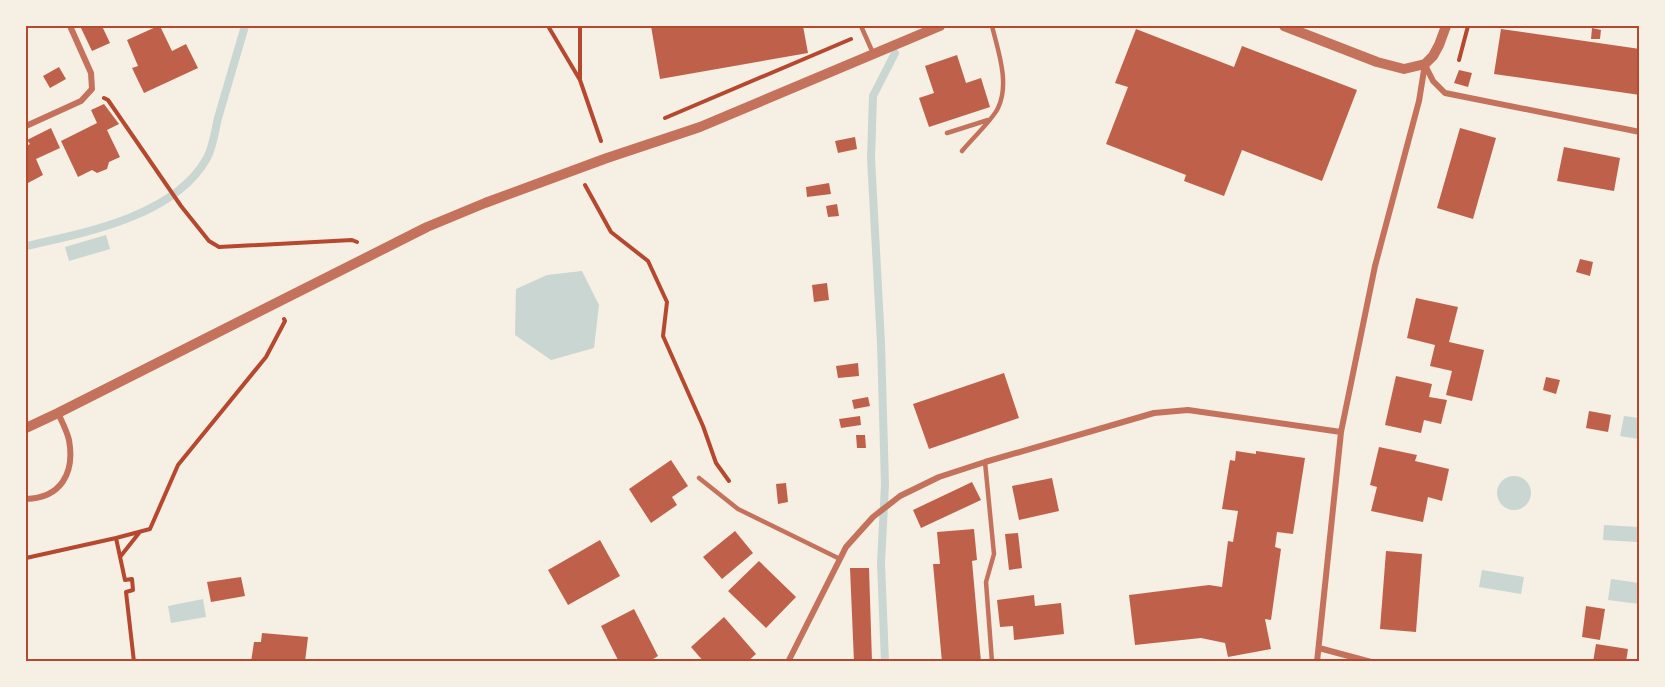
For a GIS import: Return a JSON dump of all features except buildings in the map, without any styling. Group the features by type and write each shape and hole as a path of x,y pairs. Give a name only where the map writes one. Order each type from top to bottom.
{"street":[{"path":"26,126 81,101 92,88 91,73 70,26"},
{"path":"26,428 58,414 427,227 606,158 700,127 940,26"},
{"path":"1284,26 1377,62 1404,69 1425,64 1433,56 1440,45 1446,26"},
{"path":"1425,64 1433,81 1445,93 1640,132"},
{"path":"1317,662 1341,432 1375,266 1419,101 1425,64"},
{"path":"788,662 846,547 873,517 900,496 939,477 1154,413 1188,410 1341,432"},
{"path":"26,499 49,494 58,489 67,476 70,454 68,438 58,414"},
{"path":"1319,648 1371,662"}],"lane":[{"path":"861,26 873,53"},
{"path":"962,151 998,109 1004,86 992,26"},
{"path":"947,133 988,120"},
{"path":"985,462 994,554 986,582 992,662"},
{"path":"699,478 738,509 840,560"}],"path":[{"path":"548,26 580,80 606,158"},
{"path":"580,26 580,80"},
{"path":"1459,60 1468,26"},
{"path":"92,88 108,100 164,183 210,242 219,247 352,240 357,242"},
{"path":"577,169 611,232 648,261 667,302 663,336 703,426 716,463 734,487"},
{"path":"26,558 150,529 178,465 266,357 285,321 277,303"},
{"path":"120,557 139,532"},
{"path":"116,538 125,580 132,579 133,590 126,592 134,662"}],"shaded area":[{"path":"106,235 110,249 69,261 65,247"},
{"path":"582,271 599,305 594,348 551,360 515,335 516,289 547,275"},
{"path":"1624,416 1639,418 1639,439 1620,436"},
{"path":"1514,476 1526,481 1531,493 1526,505 1514,510 1502,505 1497,493 1502,481"},
{"path":"1604,525 1638,527 1637,542 1603,540"},
{"path":"1482,570 1524,577 1521,594 1479,587"},
{"path":"1611,579 1639,583 1639,604 1608,600"},
{"path":"203,599 206,617 171,623 168,606"}],"waterway":[{"path":"26,246 75,235 127,219 174,194 192,178 211,149 245,26"},
{"path":"885,662 881,563 885,485 881,343 871,158 873,96 895,53"}]}
